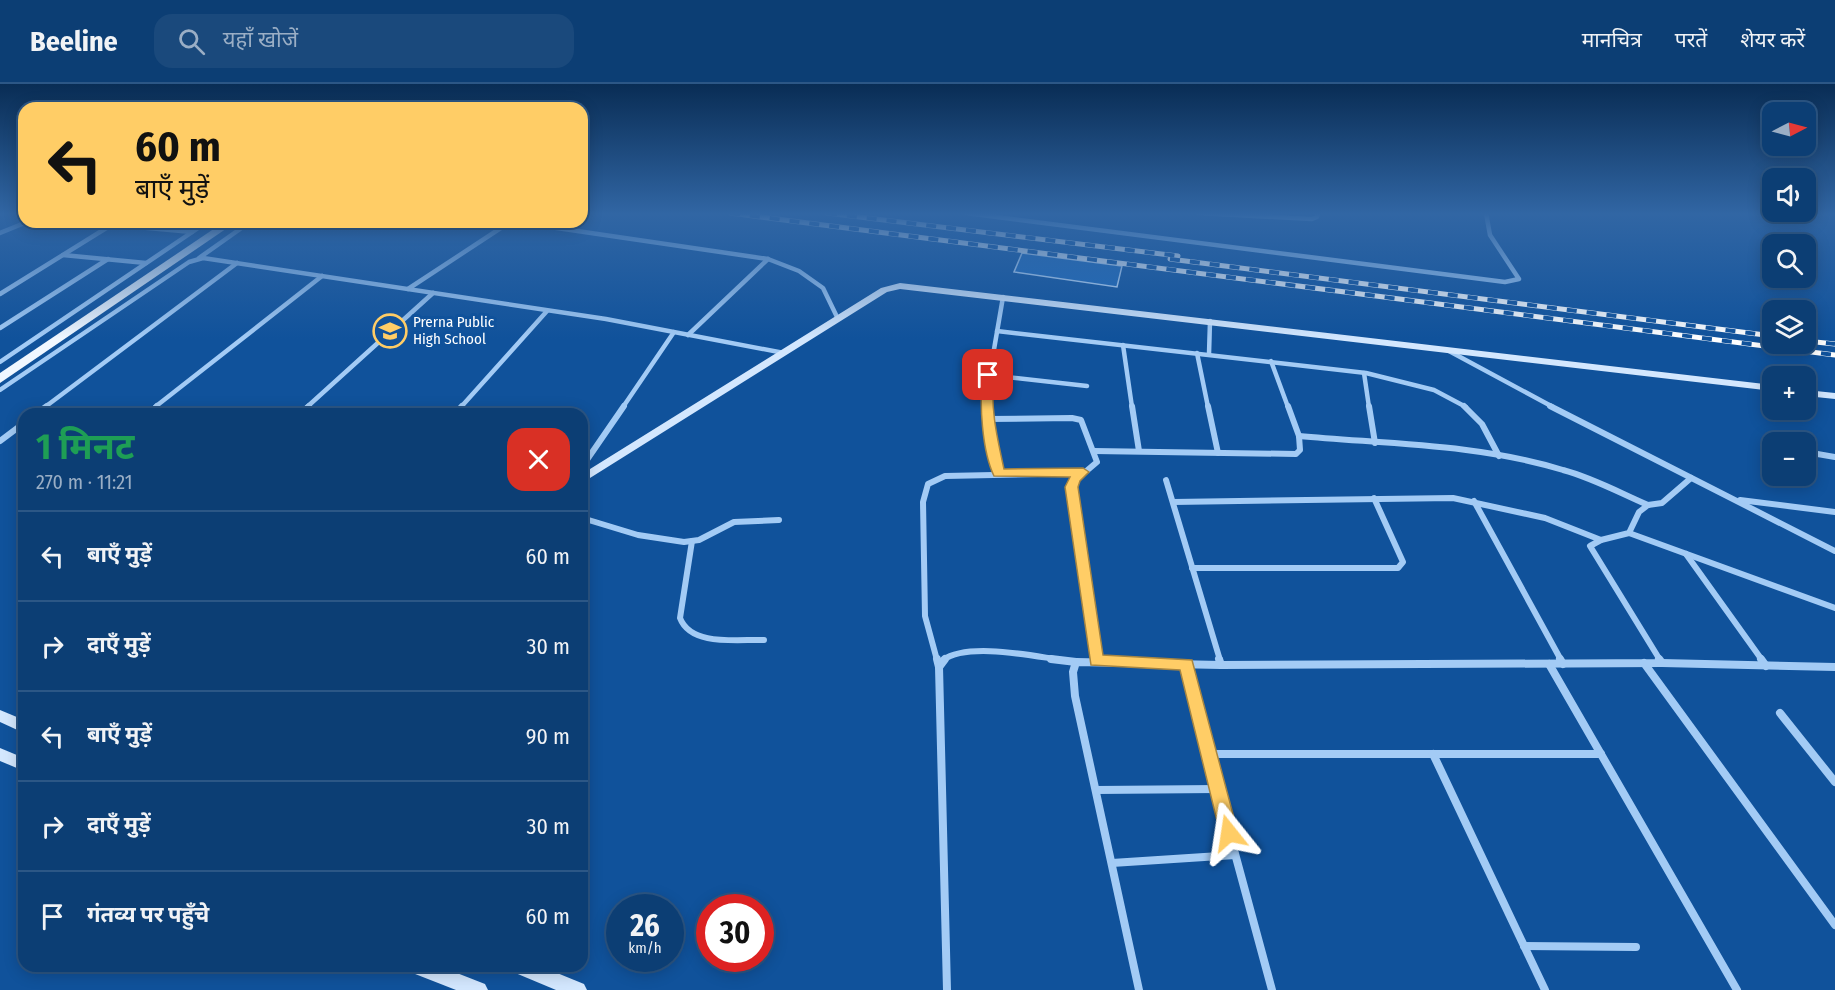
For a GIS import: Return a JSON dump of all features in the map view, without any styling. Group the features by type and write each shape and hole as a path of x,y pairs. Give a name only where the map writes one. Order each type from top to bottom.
{"main road":[{"path":"0,379 183,255"}],"street":[{"path":"0,294 63,255"},
{"path":"66,255 146,263"},
{"path":"0,362 158,255"},
{"path":"0,390 189,262 203,255"},
{"path":"408,289 459,255"},
{"path":"743,255 768,259 799,271 823,288 838,319"},
{"path":"1296,255 1505,282 1519,279 1504,255"},
{"path":"198,259 606,319 784,353"},
{"path":"688,335 768,259"},
{"path":"0,328 108,260"},
{"path":"44,408 237,263"},
{"path":"154,408 322,276"},
{"path":"588,475 884,291 900,286 1762,387"},
{"path":"307,408 433,293"},
{"path":"999,473 987,419 986,396 1003,297"},
{"path":"459,408 547,311"},
{"path":"1209,354 1210,321"},
{"path":"997,331 1197,352 1364,373 1421,386 1456,401 1482,423 1499,456"},
{"path":"588,458 674,332"},
{"path":"1124,345 1139,451"},
{"path":"1449,351 1573,418 1835,551"},
{"path":"1197,352 1218,453"},
{"path":"1094,450 1296,454 1300,450 1299,436 1271,361"},
{"path":"1364,373 1375,443"},
{"path":"988,375 1086,386"},
{"path":"1816,394 1835,396"},
{"path":"987,419 1072,418 1081,420 1097,462 1094,467 1075,479 1072,487 1097,661"},
{"path":"0,441 18,428"},
{"path":"1299,436 1499,456 1567,471 1648,505 1662,503 1691,478"},
{"path":"1816,454 1835,458"},
{"path":"588,468 598,469"},
{"path":"947,990 939,668 926,616 923,502 925,486 931,479 945,476 1083,472"},
{"path":"1166,480 1221,665"},
{"path":"1192,568 1398,568 1403,562 1374,498"},
{"path":"1173,502 1453,498 1545,518 1601,540"},
{"path":"1736,500 1835,512"},
{"path":"1474,501 1563,664"},
{"path":"1629,533 1640,512 1648,505"},
{"path":"588,521 632,534 692,542 739,521 778,520"},
{"path":"1662,663 1590,546 1601,540 1629,533 1835,608"},
{"path":"692,542 680,618 683,627 691,633 709,637 764,640"},
{"path":"1685,554 1766,666"},
{"path":"939,668 945,658 957,654 998,654 1076,662 1221,665 1662,663 1835,667"},
{"path":"1076,662 1073,672 1075,696 1139,990"},
{"path":"1644,663 1835,925"},
{"path":"1187,664 1217,789 1272,990"},
{"path":"1549,664 1737,990"},
{"path":"1780,713 1835,782"},
{"path":"0,716 18,724"},
{"path":"0,754 18,762"},
{"path":"1208,754 1601,754"},
{"path":"1433,754 1545,990"},
{"path":"1096,790 1217,789"},
{"path":"1112,863 1235,855"},
{"path":"1524,946 1636,947"},
{"path":"432,972 478,990"},
{"path":"534,972 578,990"}],"building":[{"path":"1021,255 1040,255 1122,266 1117,287 1014,272"}],"railway":[{"path":"1059,255 1835,355"},
{"path":"1172,255 1178,256"},
{"path":"1170,259 1762,335"},
{"path":"1816,342 1835,344"}],"place":[{"name":"Prerna Public High School","path":"390,331"}],"route":[{"path":"988,375 987,419 999,473 1083,472 1075,479 1072,487 1073,503 1097,661 1187,664 1229,833"}]}
